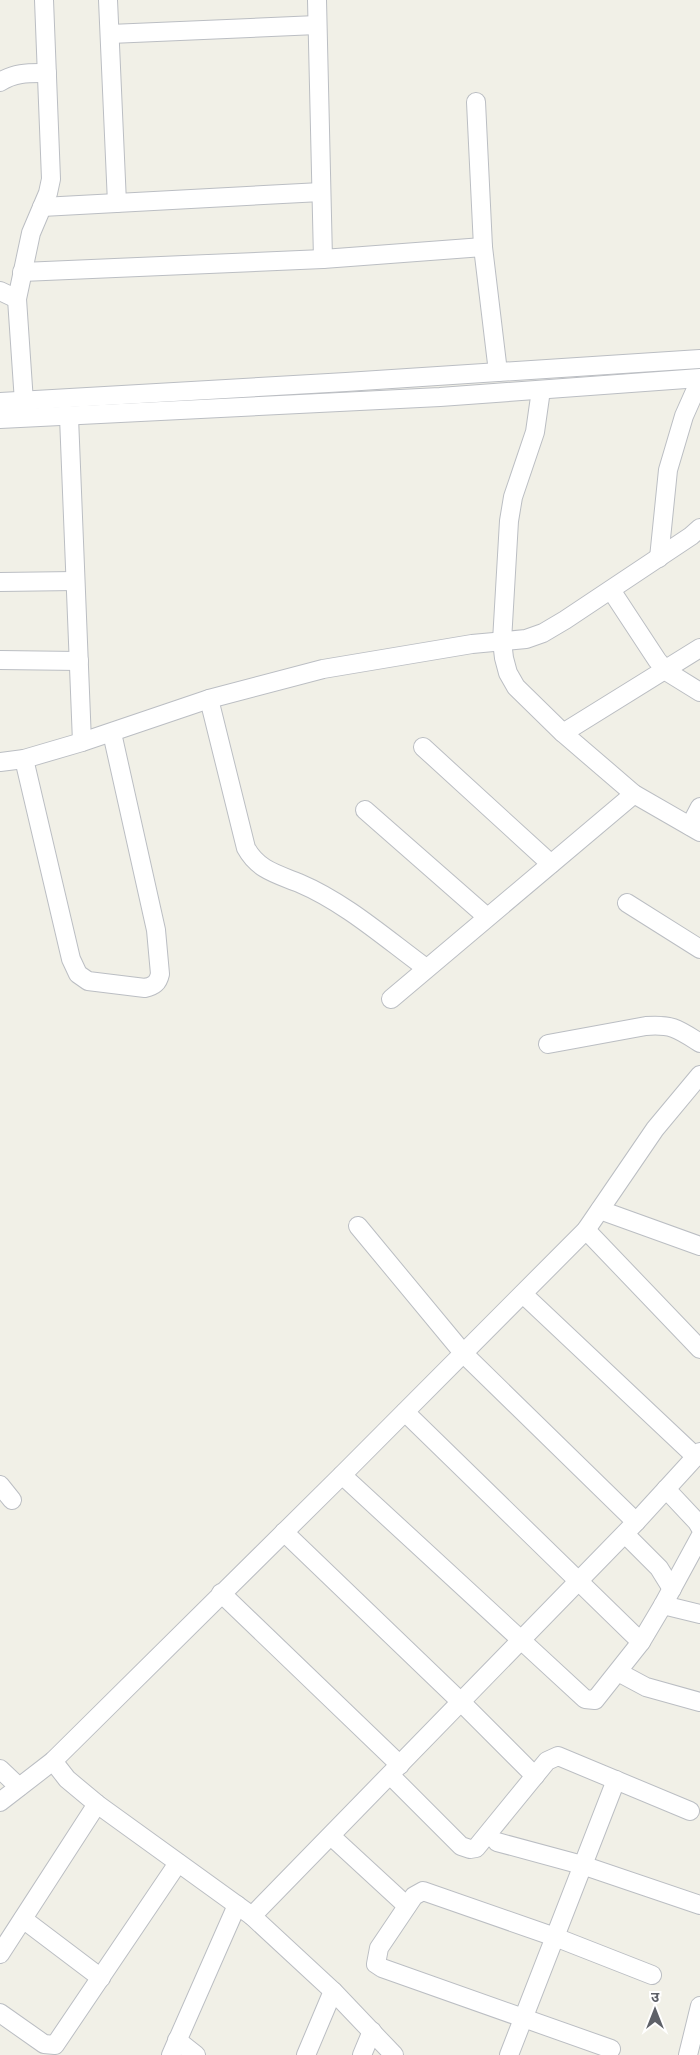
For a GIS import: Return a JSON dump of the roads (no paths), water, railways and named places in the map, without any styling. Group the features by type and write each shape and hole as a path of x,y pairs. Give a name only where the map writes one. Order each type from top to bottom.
{"street":[{"path":"24,402 17,299 31,233 48,193 51,179 44,0"},
{"path":"108,0 117,203"},
{"path":"317,0 323,259"},
{"path":"110,34 317,25"},
{"path":"0,82 8,76 21,73 47,73"},
{"path":"476,102 483,247 498,372"},
{"path":"42,207 321,192"},
{"path":"22,272 323,259 483,247"},
{"path":"0,292 17,299"},
{"path":"0,402 700,359"},
{"path":"0,419 541,390 700,379 684,416 668,470 659,558"},
{"path":"541,390 535,432 513,497 510,513 502,641 508,673 516,687 563,733 634,794 695,829 700,807"},
{"path":"69,416 82,742"},
{"path":"0,762 24,759 112,733 209,699 323,669 452,647 526,638 543,633 659,558 700,528"},
{"path":"0,582 75,581"},
{"path":"611,590 656,660 666,671 700,692"},
{"path":"563,733 666,671 700,648"},
{"path":"0,660 79,661"},
{"path":"209,699 246,848 253,860 264,868 336,901 426,968"},
{"path":"24,759 71,959 78,974 88,981 145,988 153,986 158,981 160,974 156,930 112,733"},
{"path":"423,747 551,864"},
{"path":"391,999 634,794"},
{"path":"365,810 487,917"},
{"path":"627,903 700,948"},
{"path":"548,1044 646,1026 662,1025 675,1028 700,1043"},
{"path":"0,1802 53,1761 464,1354 586,1230 655,1129 700,1075"},
{"path":"600,1210 700,1246"},
{"path":"358,1226 464,1354 631,1528 672,1589"},
{"path":"586,1230 697,1344"},
{"path":"252,1916 631,1528 698,1454 523,1294"},
{"path":"405,1412 640,1642"},
{"path":"342,1475 584,1699 595,1700 640,1642 663,1606 700,1537"},
{"path":"0,1485 12,1500"},
{"path":"666,1489 700,1527"},
{"path":"284,1532 535,1776"},
{"path":"221,1594 395,1770 462,1846 470,1849 476,1848 548,1761 558,1756 690,1811"},
{"path":"663,1606 700,1614"},
{"path":"618,1672 646,1687 700,1702"},
{"path":"53,1761 68,1779 96,1804 252,1916 333,1991 394,2055"},
{"path":"0,1769 20,1787"},
{"path":"509,2055 616,1780"},
{"path":"0,1954 96,1804"},
{"path":"331,1836 407,1906"},
{"path":"497,1842 582,1865 700,1904"},
{"path":"0,2014 44,2044 55,2045 178,1863"},
{"path":"612,2048 382,1968 376,1964 379,1948 414,1896 423,1891 652,1975"},
{"path":"196,2055 174,2048 237,1905"},
{"path":"23,1919 101,1978"},
{"path":"306,2055 333,1991"},
{"path":"688,2055 700,2006"},
{"path":"362,2055 372,2031"}]}
